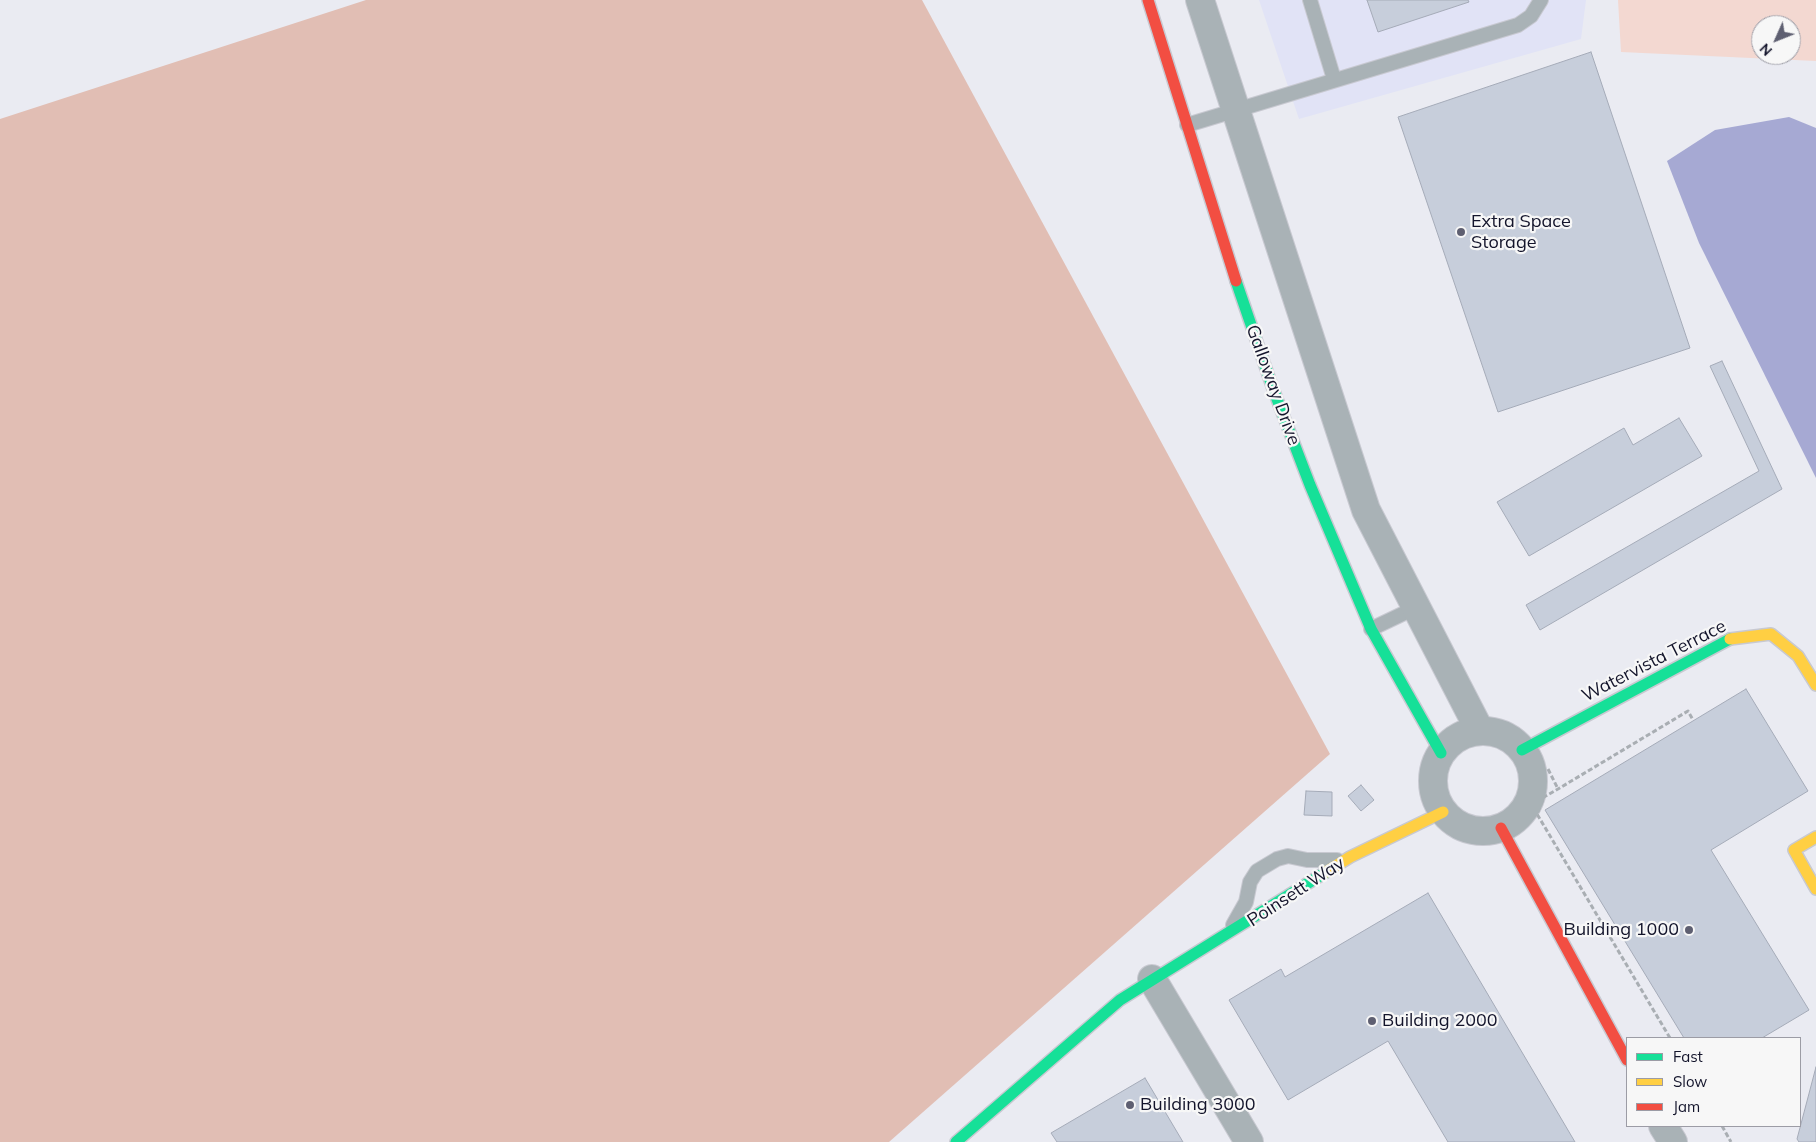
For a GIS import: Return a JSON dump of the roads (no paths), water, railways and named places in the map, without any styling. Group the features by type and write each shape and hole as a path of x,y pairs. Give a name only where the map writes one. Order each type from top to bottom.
{"street":[{"name":"Galloway Drive","path":"1148,0 1219,231 1272,386 1310,485 1371,629 1441,753"},
{"path":"1200,0 1366,510 1480,731"},
{"name":"Watervista Terrace","path":"1522,750 1732,638 1771,634 1798,656 1816,685"},
{"path":"1480,731 1506,737 1522,750 1530,763 1533,778 1531,794 1525,809 1514,821 1501,828 1485,832 1469,830 1454,823 1443,812 1435,798 1432,783 1434,767 1441,753 1452,741 1468,733 1480,731"},
{"name":"Poinsett Way","path":"956,1142 1120,1000 1226,936 1350,857 1443,812"},
{"path":"1501,828 1626,1058"},
{"path":"1816,837 1794,850 1816,889"},
{"path":"1152,979 1249,1142"},
{"path":"1664,1127 1673,1142"}],"lane":[{"path":"1310,0 1334,79"},
{"path":"1187,125 1334,79 1518,25 1531,16 1541,0"},
{"path":"1371,629 1417,607"},
{"path":"1226,936 1246,902 1250,882 1258,871 1288,856 1326,861 1350,857"}],"water":[{"path":"1789,117 1816,128 1816,478 1699,243 1667,161 1715,130"}],"place":[{"name":"Extra Space Storage","path":"1461,232"},
{"name":"Building 1000","path":"1689,930"},
{"name":"Building 2000","path":"1372,1021"},
{"name":"Building 3000","path":"1130,1105"}]}
